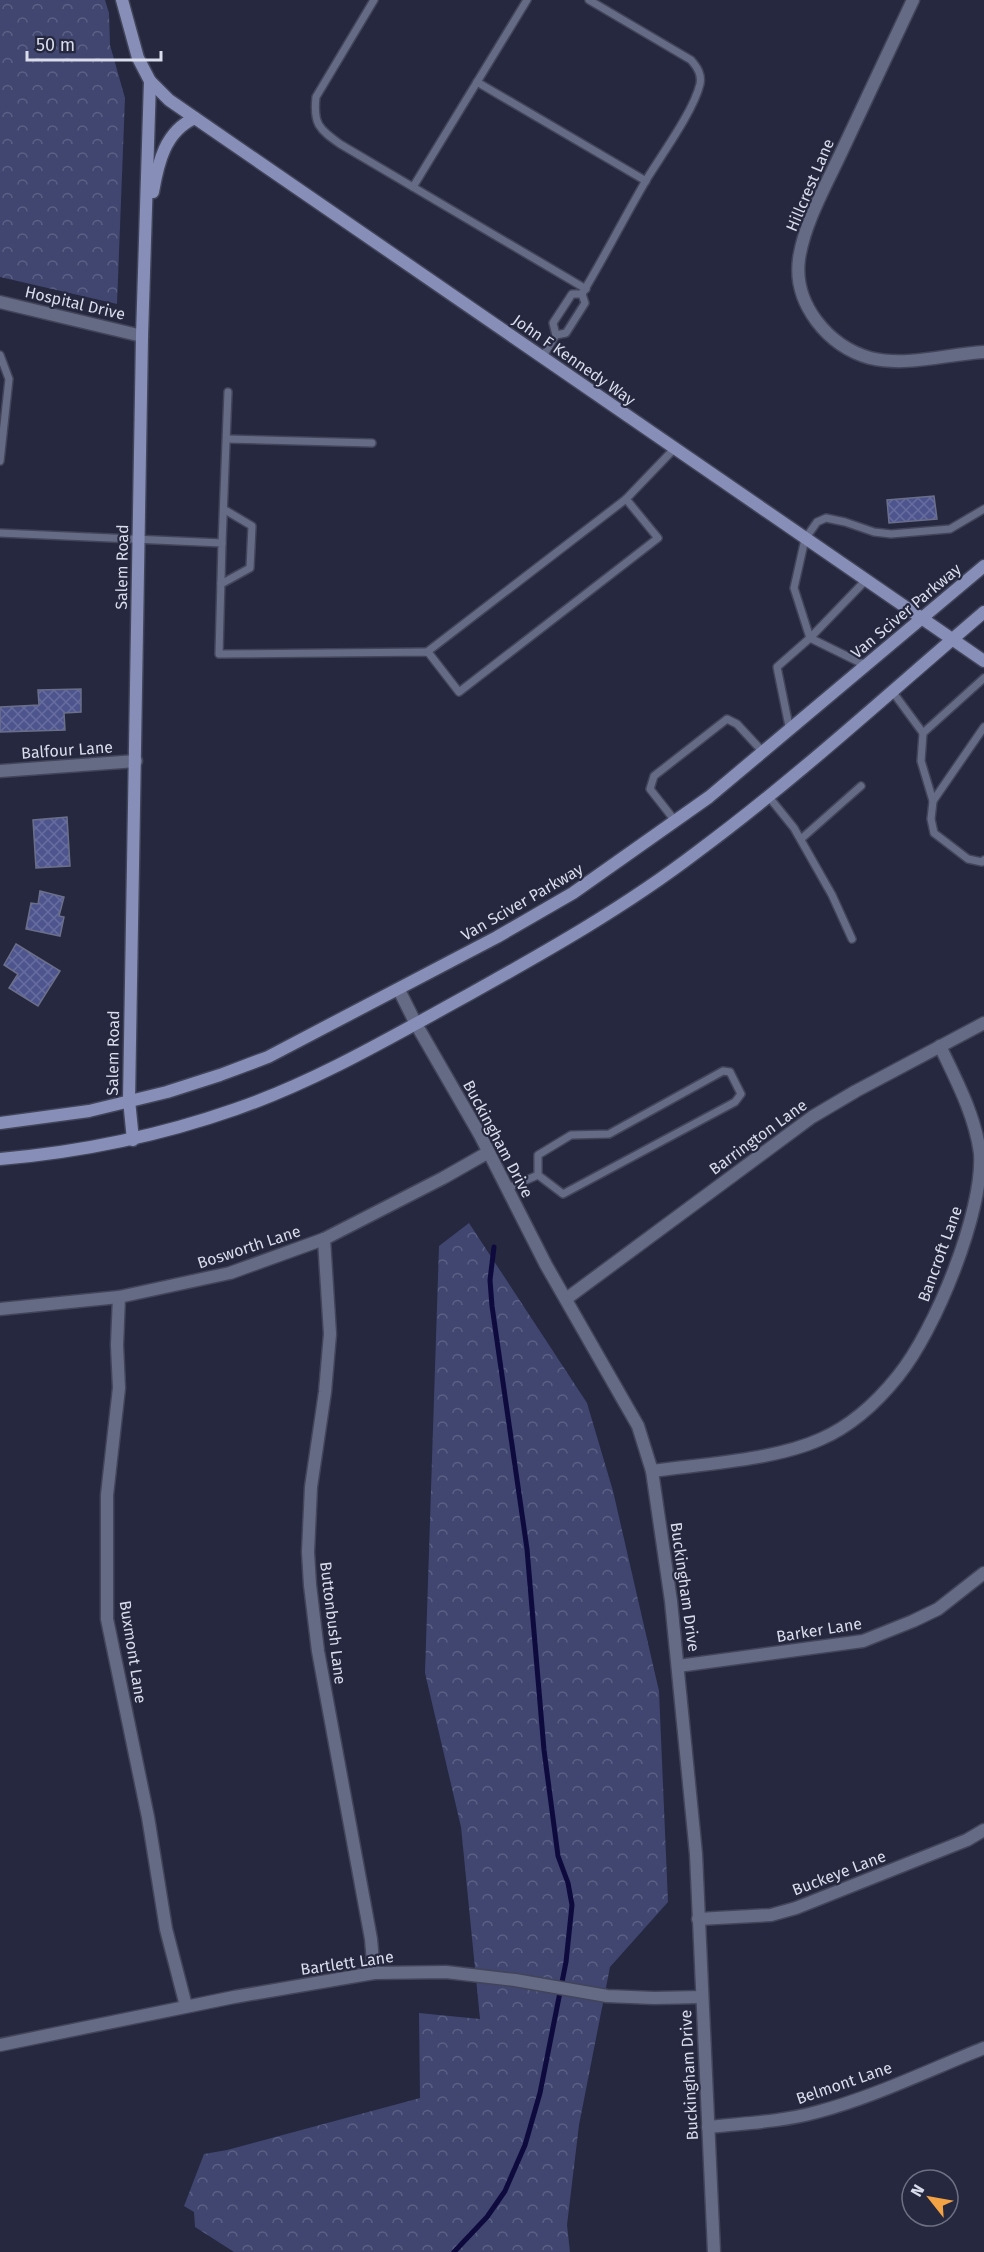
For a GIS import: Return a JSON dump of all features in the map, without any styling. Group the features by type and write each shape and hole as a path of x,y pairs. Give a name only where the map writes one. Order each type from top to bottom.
{"street":[{"name":"Salem Road","path":"122,0 138,58 150,81 142,336 129,1101 133,1140"},
{"name":"Hillcrest Lane","path":"914,0 821,195 803,240 798,261 800,284 805,304 817,323 831,336 869,357 892,361 984,352"},
{"name":"John F Kennedy Way","path":"150,81 169,100 921,620 984,661"},
{"path":"146,229 158,163 171,135 183,123 195,118"},
{"name":"Hospital Drive","path":"0,302 142,336"},
{"name":"Van Sciver Parkway","path":"0,1123 80,1112 167,1092 267,1057 497,937 573,893 676,822 764,753 984,566"},
{"path":"0,1160 86,1149 133,1140 238,1109 296,1085 416,1024 559,944 627,902 696,854 769,797 984,612"},
{"name":"Balfour Lane","path":"0,771 136,761"},
{"name":"Buckingham Drive","path":"399,990 566,1299 638,1426 652,1471 671,1601 694,1835 714,2252"},
{"name":"Barrington Lane","path":"566,1299 812,1117 984,1023"},
{"name":"Bancroft Lane","path":"652,1471 769,1454 821,1439 845,1426 865,1410 898,1377 910,1360 950,1282 976,1198 980,1156 977,1132 940,1046"},
{"name":"Bosworth Lane","path":"0,1309 119,1298 230,1273 324,1239 488,1153"},
{"name":"Buttonbush Lane","path":"324,1239 330,1334 325,1392 311,1487 308,1552 310,1585 318,1651 371,1939 374,1973"},
{"name":"Buxmont Lane","path":"119,1298 118,1397 107,1495 107,1618 148,1817 166,1929 186,2006"},
{"name":"Barker Lane","path":"678,1666 863,1641 938,1609 984,1573"},
{"name":"Buckeye Lane","path":"698,1919 771,1915 795,1908 967,1840 984,1830"},
{"name":"Bartlett Lane","path":"0,2045 186,2006 374,1973 446,1972 514,1980 607,1996 702,1997"},
{"name":"Belmont Lane","path":"708,2127 772,2121 817,2112 859,2098 984,2048"}],"lane":[{"path":"374,0 316,97 314,115 322,131 584,292"},
{"path":"413,188 527,0"},
{"path":"556,335 566,333 585,303 584,292 646,181 696,98 701,81 698,69 691,60 589,0"},
{"path":"477,82 646,181"},
{"path":"542,358 556,335 553,323 572,294 584,292"},
{"path":"0,355 9,379 0,461"},
{"path":"228,392 219,654 427,652 626,499 674,448"},
{"path":"227,439 372,443"},
{"path":"427,652 459,692 658,538 626,499"},
{"path":"867,666 810,638 794,588 805,539 817,522 825,518 874,532 891,534 950,529 984,509"},
{"path":"220,584 250,568 252,526 225,510"},
{"path":"0,532 222,543"},
{"path":"790,731 777,667 810,638 865,581"},
{"path":"922,734 984,678"},
{"path":"892,691 922,734 921,761 933,801 931,819 934,833 968,859 982,862 984,860"},
{"path":"676,822 650,789 654,776 727,719 737,724 764,753"},
{"path":"933,801 984,727"},
{"path":"801,839 861,786"},
{"path":"769,797 801,839 832,895 852,939"},
{"path":"723,1071 730,1072 741,1094 735,1102 563,1194 538,1175 538,1155 572,1135 609,1134 723,1071"},
{"path":"507,1189 538,1175"}],"green space":[{"path":"0,0 105,0 109,13 110,45 125,98 117,304 0,277"},
{"path":"469,1223 587,1403 613,1491 659,1691 668,1902 610,1967 579,2125 567,2225 570,2252 234,2252 195,2227 194,2212 184,2206 204,2154 227,2150 420,2098 419,2013 480,2019 461,1827 425,1673 439,1246"}],"building":[{"path":"934,496 937,519 889,523 887,500"},
{"path":"81,689 81,712 64,713 65,730 0,732 0,707 39,705 38,690"},
{"path":"67,817 70,866 36,868 33,820"},
{"path":"40,891 64,897 59,916 64,917 60,936 26,929 31,903 38,904"},
{"path":"16,944 60,971 38,1006 9,988 18,974 4,965"}],"waterway":[{"path":"454,2252 487,2217 505,2191 525,2145 540,2093 566,1962 572,1905 568,1883 558,1856 544,1750 527,1549 492,1306 490,1280 494,1247"}]}
